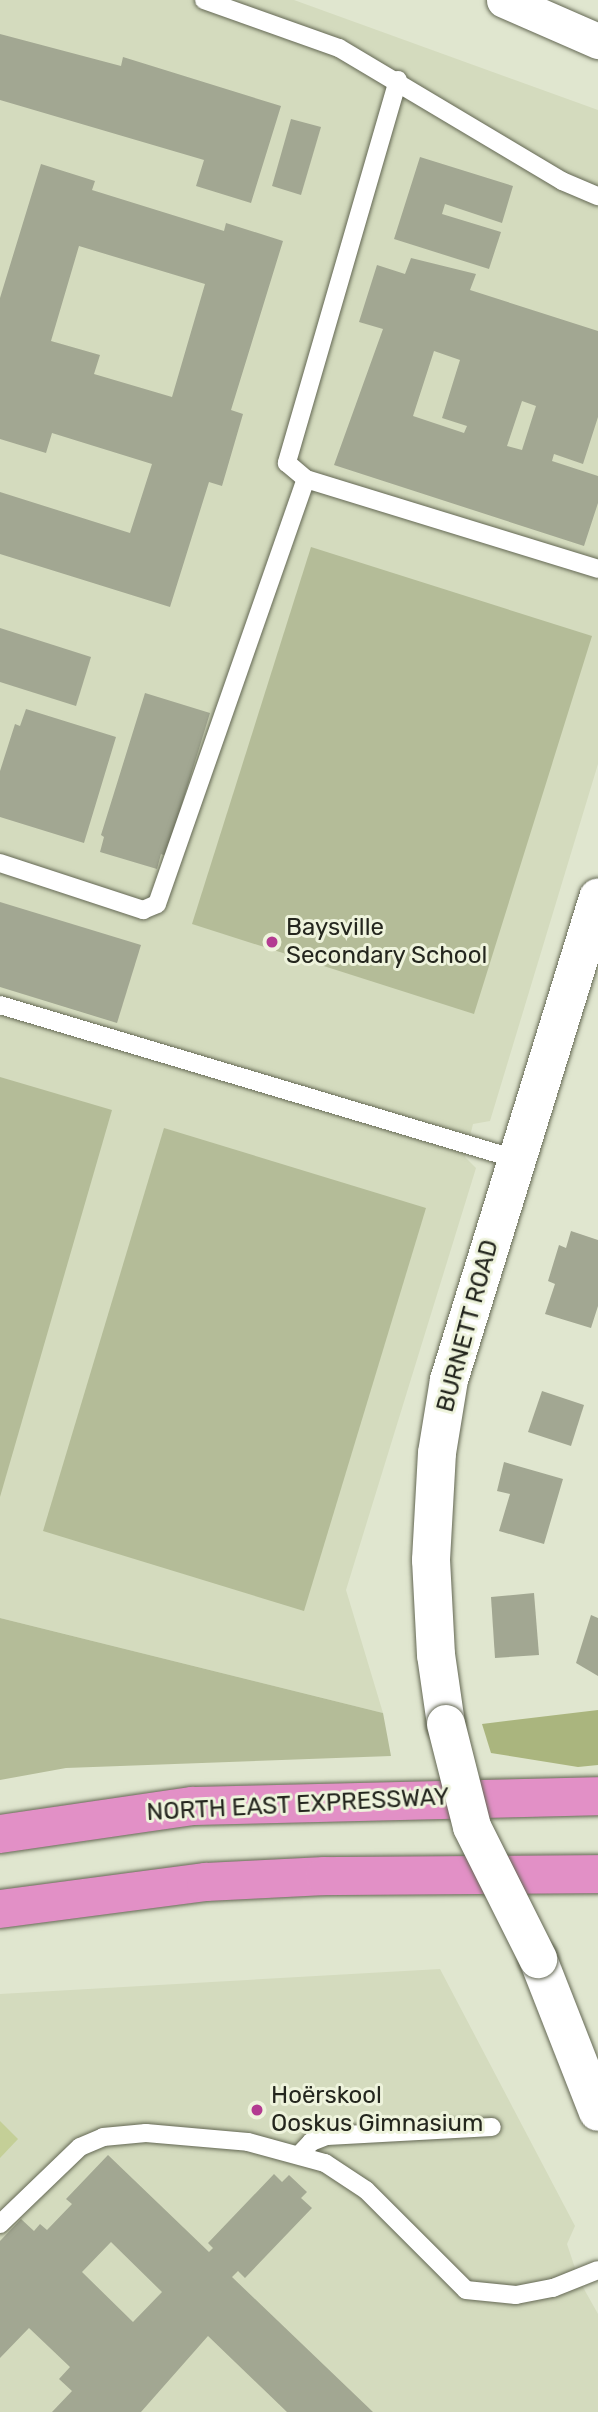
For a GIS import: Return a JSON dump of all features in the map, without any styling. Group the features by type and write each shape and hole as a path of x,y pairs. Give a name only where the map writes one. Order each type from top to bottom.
{"highway":[{"name":"NORTH EAST EXPRESSWAY","path":"0,1834 194,1806 321,1799 598,1796"},
{"path":"0,1909 206,1882 325,1876 598,1874"}],"street":[{"path":"504,0 598,41"},
{"name":"BURNETT ROAD","path":"538,1959 472,1827 446,1724 436,1655 431,1560 436,1453 449,1380 598,898"},
{"path":"538,1959 598,2044"},
{"path":"538,1959 598,2112"}],"lane":[{"path":"204,0 339,48 398,80 562,181 598,196"},
{"path":"398,80 288,454 291,470 306,479 598,569"},
{"path":"0,863 143,910 157,904 306,479"},
{"path":"0,1005 516,1159"},
{"path":"300,2154 311,2142 327,2136 492,2127"},
{"path":"0,2224 61,2161 103,2137 146,2133 248,2142 300,2154 325,2163 366,2190 466,2290 516,2295 553,2288 598,2270"}],"shaded area":[{"name":"Baysville Secondary School","path":"0,0 294,0 598,110 598,764 490,1121 473,1124 465,1157 476,1168 346,1590 383,1713 0,1618"},
{"path":"311,547 592,636 474,1014 192,924"},
{"path":"0,1077 112,1110 0,1497"},
{"path":"164,1128 426,1208 304,1611 43,1531"},
{"path":"0,1618 383,1713 391,1756 66,1768 0,1780"},
{"path":"598,1710 598,1765 578,1767 491,1753 482,1724"},
{"name":"Hoërskool Ooskus Gimnasium","path":"440,1969 575,2226 567,2244 579,2280 598,2314 598,2412 0,2412 0,1994"},
{"path":"0,2121 18,2139 0,2158"}],"building":[{"path":"0,34 121,66 123,57 281,106 251,203 196,186 204,160 0,100"},
{"path":"291,119 321,127 301,195 272,186"},
{"path":"420,157 513,186 502,223 445,204 442,214 501,232 489,269 394,239"},
{"path":"41,164 95,181 92,190 224,231 226,223 283,241 231,410 243,414 222,486 209,482 170,607 0,554 0,492 130,533 152,464 52,433 46,453 0,439 0,298","holes":["79,246 205,284 172,397 94,374 100,355 51,341"]},
{"path":"411,258 476,274 470,290 598,331 598,417 583,464 554,454 552,461 598,476 598,503 584,546 334,465 383,329 359,322 377,265 405,274","holes":["434,351 460,360 442,418 467,426 464,433 413,416","522,401 536,406 522,450 507,446"]},
{"path":"0,628 91,657 76,706 0,682"},
{"path":"145,693 210,713 166,856 161,854 157,869 100,852 104,837 101,835"},
{"path":"26,709 116,737 84,843 0,817 0,771 15,724 20,726"},
{"path":"0,902 141,945 117,1023 0,987"},
{"path":"571,1231 598,1240 598,1306 591,1328 545,1314 555,1284 548,1281 559,1245 566,1248"},
{"path":"542,1391 584,1405 571,1446 528,1432"},
{"path":"504,1462 563,1479 544,1544 499,1531 510,1494 497,1491"},
{"path":"534,1593 539,1655 495,1658 491,1597"},
{"path":"591,1615 598,1618 598,1676 576,1663"},
{"path":"108,2155 209,2252 213,2248 208,2243 274,2174 282,2182 289,2175 307,2192 301,2198 312,2208 245,2278 238,2271 232,2277 373,2412 287,2412 208,2336 141,2412 52,2412 72,2391 59,2379 70,2367 29,2328 0,2358 0,2241 21,2219 34,2231 40,2224 47,2230 72,2204 66,2199","holes":["111,2242 162,2292 133,2322 82,2272"]}],"place":[{"name":"Baysville Secondary School","path":"272,942"},
{"name":"Hoërskool Ooskus Gimnasium","path":"257,2110"}]}
